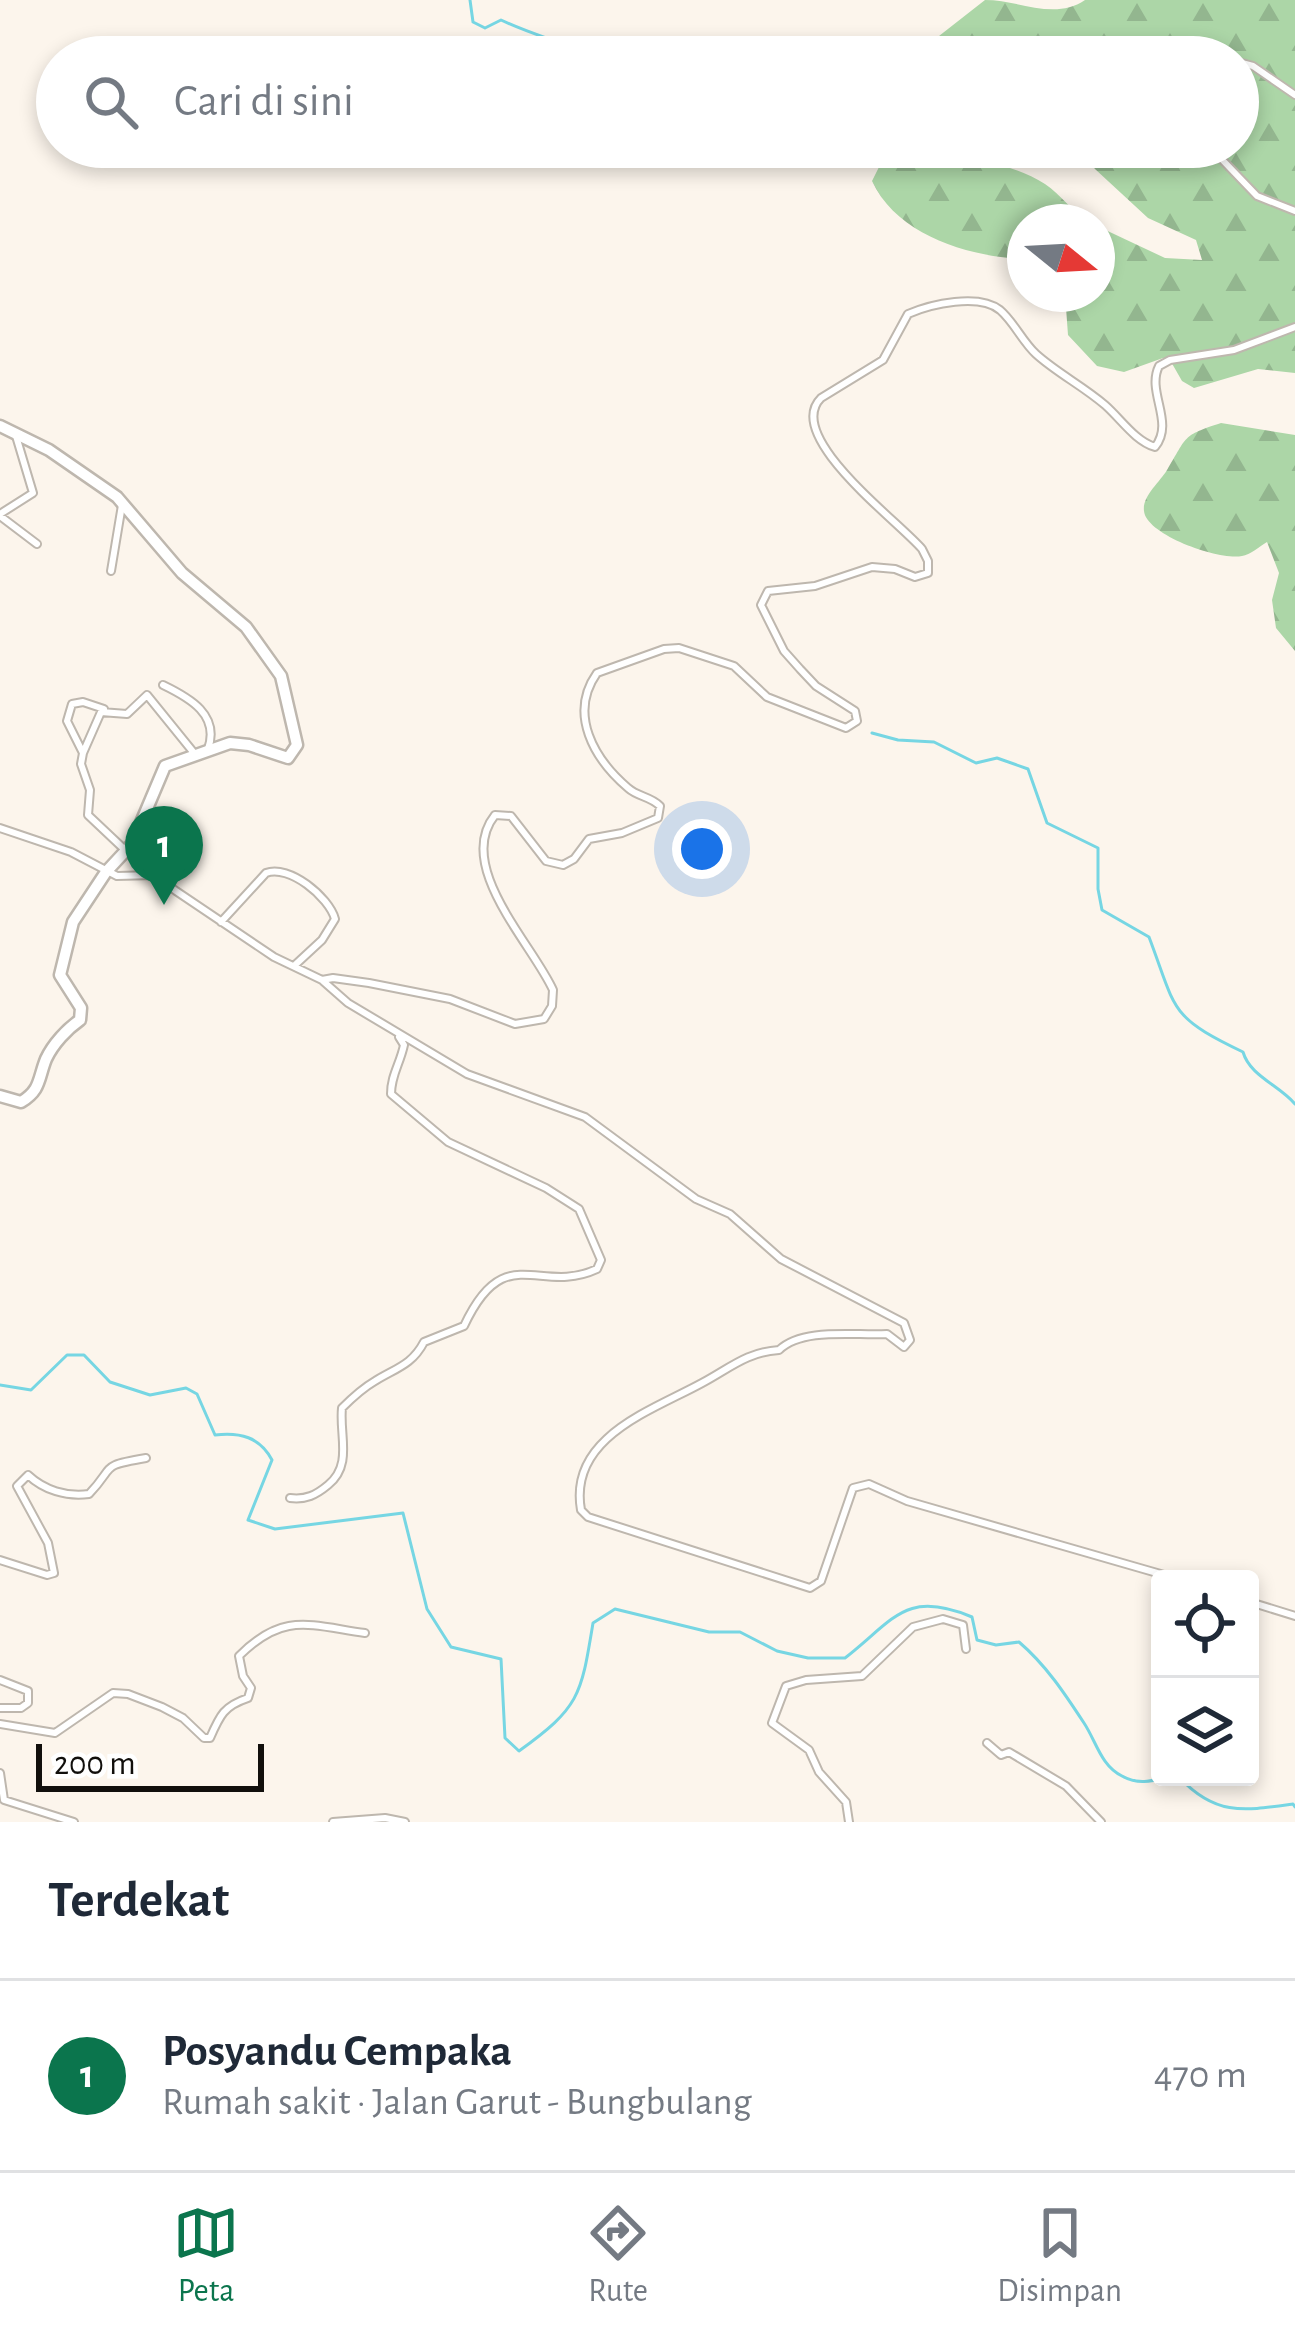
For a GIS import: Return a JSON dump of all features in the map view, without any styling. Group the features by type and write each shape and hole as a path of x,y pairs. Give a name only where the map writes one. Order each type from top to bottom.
{"main road":[{"path":"0,426 49,450 122,501 182,572 262,645 287,694 297,745 292,757 281,758 240,744 208,749 160,772 138,833 74,922 62,958 60,975 81,1009 80,1020 67,1029 47,1057 37,1091 21,1102 0,1096"}],"street":[{"path":"1259,70 1295,94"},
{"path":"1230,168 1257,196 1295,211"},
{"path":"322,980 369,982 450,999 515,1024 535,1022 549,1014 554,998 550,983 490,882 484,853 486,832 495,815 511,816 546,862 563,866 574,860 589,839 658,818 660,806 629,790 598,756 586,729 587,693 603,669 679,648 734,666 767,697 787,701 827,724 853,726 855,710 816,686 784,651 761,604 768,591 815,586 872,567 915,577 928,573 922,549 837,466 820,443 811,417 816,402 890,353 908,314 948,304 992,305 1034,351 1155,447 1161,442 1161,411 1154,385 1159,366 1234,350 1295,327"},
{"path":"16,433 33,493 0,515 37,544"},
{"path":"111,571 122,501"},
{"path":"163,685 203,710 212,732 208,749"},
{"path":"126,852 90,819 83,753 68,721 72,704 127,714 147,695 194,754"},
{"path":"83,753 105,710"},
{"path":"0,828 71,852 118,876 154,875 221,922 322,980 348,1004 467,1074 585,1117 696,1199 730,1214 782,1259 904,1323 910,1331 904,1347 887,1334 812,1336 788,1342 779,1350 758,1352 733,1363 628,1420 608,1435 580,1484 581,1510 588,1517 810,1588 821,1581 853,1488 869,1484 907,1501 1151,1571"},
{"path":"221,922 266,873 286,872 331,908 335,920 295,965"},
{"path":"290,1498 304,1499 338,1477 343,1460 341,1408 370,1383 416,1358 424,1342 464,1326 485,1289 530,1272 580,1277 597,1270 601,1260 579,1209 546,1188 448,1142 391,1094 391,1076 400,1065 404,1045 397,1034"},
{"path":"0,1560 54,1573 48,1543 17,1486 28,1475 38,1485 56,1491 88,1494 102,1471 119,1462 146,1458"},
{"path":"1259,1606 1295,1616"},
{"path":"849,1822 846,1802 818,1772 809,1750 772,1724 786,1686 862,1676 913,1627 943,1619 963,1625 967,1649"},
{"path":"0,1724 55,1733 112,1693 128,1694 183,1718 204,1738 211,1738 220,1713 248,1698 251,1688 239,1656 261,1634 292,1622 365,1633"},
{"path":"0,1680 28,1690 28,1703 21,1708 0,1708"},
{"path":"987,1743 1001,1755 1009,1752 1066,1786 1101,1822"},
{"path":"0,1773 2,1800 74,1822"},
{"path":"333,1822 385,1818 405,1822"}],"green space":[{"path":"985,0 1061,9 1085,0 1295,0 1295,373 1258,369 1194,388 1163,358 1124,372 1097,366 1068,335 1066,312 1115,312 1115,234 1165,258 1202,260 1196,240 1148,218 1094,168 1259,168 1259,36 939,36"},
{"path":"878,168 1010,168 1045,184 1068,204 1007,204 1007,257 936,240 898,216 872,181"},
{"path":"1221,423 1295,435 1295,651 1276,628 1272,600 1279,573 1267,542 1245,555 1218,554 1170,537 1144,511 1149,495 1187,439"}],"waterway":[{"path":"470,0 473,22 485,28 501,20 542,36"},
{"path":"872,733 934,742 976,763 997,758 1028,769 1047,823 1098,848 1102,910 1149,937 1178,1009 1201,1029 1243,1052 1252,1068 1295,1104"},
{"path":"0,1385 31,1390 67,1355 84,1355 110,1382 150,1395 186,1388 197,1394 215,1435 233,1434 262,1446 272,1460 248,1520 275,1529 403,1513 427,1609 451,1647 501,1659 505,1738 519,1751 566,1710 585,1668 593,1623 615,1609 709,1632 740,1632 777,1651 808,1658 845,1658 902,1613 931,1606 972,1617 977,1640 996,1645 1019,1642 1055,1680 1115,1772 1128,1779 1151,1781"},
{"path":"1188,1786 1205,1799 1231,1808 1295,1807"}],"place":[{"name":"Posyandu Cempaka","path":"164,905"}]}
